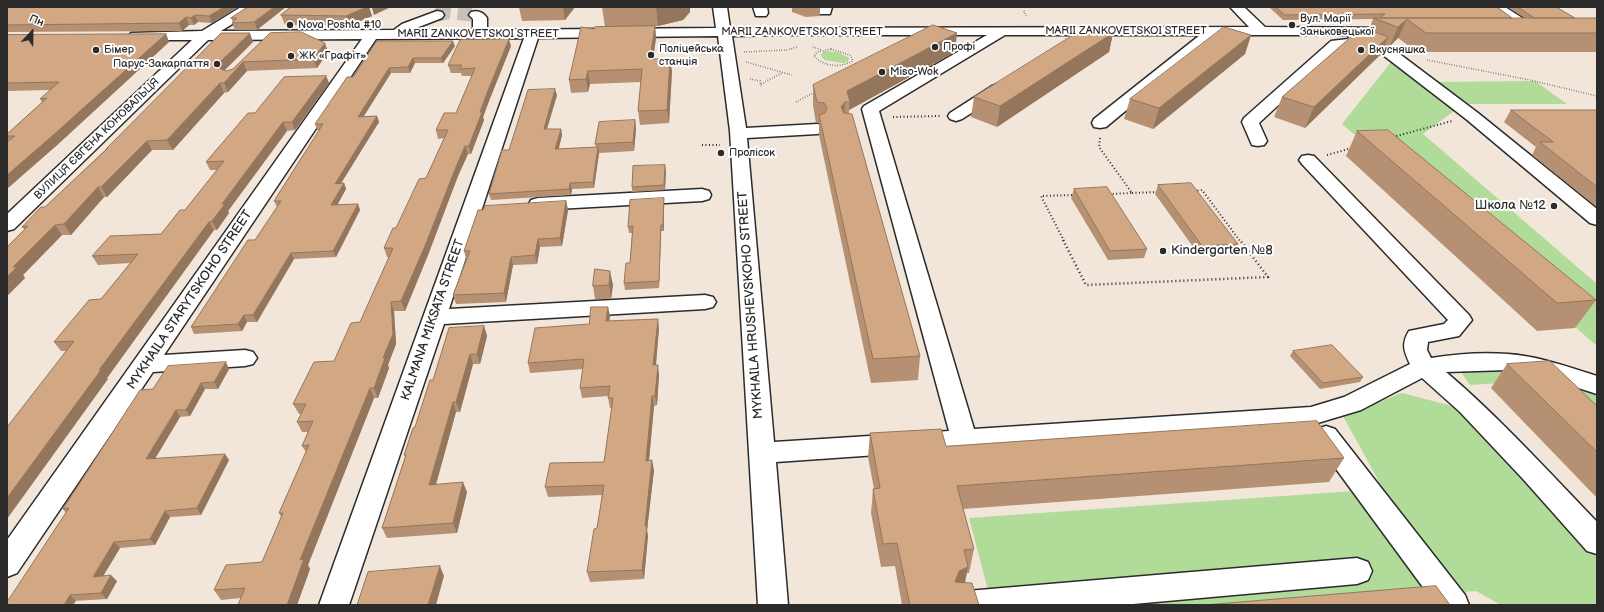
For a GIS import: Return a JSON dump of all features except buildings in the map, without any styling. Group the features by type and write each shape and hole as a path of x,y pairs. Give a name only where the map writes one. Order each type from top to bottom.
{"street":[{"name":"ВУЛИЦЯ ЄВГЕНА КОНОВАЛЬЦЯ","path":"7,225 204,36 250,7"},
{"name":"MYKHAILA HRUSHEVSKOHO STREET","path":"720,7 734,94 738,132 773,605"},
{"path":"1238,7 1261,31"},
{"path":"1496,7 1533,31"},
{"path":"825,10 825,31"},
{"path":"397,35 418,22 436,17"},
{"path":"462,19 478,25"},
{"name":"MARII ZANKOVETSKOI STREET","path":"122,36 397,35 478,25 532,34 825,31 1398,31"},
{"path":"964,439 868,124 870,109 991,39 1002,31"},
{"path":"1063,46 1083,31"},
{"path":"1100,123 1214,31"},
{"path":"1342,31 1360,42 1388,52 1472,116 1597,219"},
{"path":"1510,31 1547,31"},
{"name":"KALMANA MIKSATA STREET","path":"334,605 435,317 480,207 532,34"},
{"name":"MYKHAILA STARYTSKOHO STREET","path":"7,564 372,35"},
{"path":"1258,141 1250,122 1336,44 1360,42"},
{"path":"956,116 1010,81"},
{"path":"738,132 817,129"},
{"path":"1308,160 1461,320 1451,330 1417,336 1416,350 1424,367 1468,406 1533,472 1597,542"},
{"path":"518,205 702,195"},
{"path":"435,317 705,302"},
{"path":"146,364 245,358"},
{"path":"761,453 1311,416 1352,404 1424,367 1453,363 1508,362 1543,368 1597,385"},
{"path":"1311,416 1454,605"},
{"path":"967,604 1357,571"}],"path":[{"path":"684,49 703,54 714,53"},
{"path":"831,49 845,52 853,58 854,61 850,64 836,65 822,62 814,56 817,52 831,49"},
{"path":"742,57 741,52 787,50"},
{"path":"1425,60 1530,80 1597,96"},
{"path":"743,62 792,75"},
{"path":"761,84 782,72"},
{"path":"796,102 818,91"},
{"path":"868,124 956,116"},
{"path":"1390,138 1472,116"},
{"path":"1099,147 1132,193"},
{"path":"1308,160 1353,148"},
{"path":"1079,195 1041,196 1086,285 1268,277 1202,190 1186,191"},
{"path":"1109,194 1163,192"}],"green space":[{"path":"824,51 838,52 849,58 848,62 843,63 824,60 821,55"},
{"path":"1391,62 1454,111 1423,134 1597,284 1597,346 1342,124"},
{"path":"1535,81 1567,104 1467,104 1439,82"},
{"path":"1515,370 1597,390 1597,442 1534,381 1470,385 1461,372"},
{"path":"1402,393 1460,408 1597,557 1597,605 1501,605 1476,591 1288,605 992,605 969,518 1383,489 1343,416"}],"tunnel":[{"path":"437,15 448,12 476,15"}],"place":[{"name":"Nova Poshta #10","path":"290,25"},
{"name":"Вул. Марії Заньковецької","path":"1292,25"},
{"name":"Профі","path":"935,47"},
{"name":"Бімер","path":"96,50"},
{"name":"Вкусняшка","path":"1361,50"},
{"name":"Поліцейська станція","path":"651,55"},
{"name":"ЖК «Графіт»","path":"291,56"},
{"name":"Парус-Закарпаття","path":"217,64"},
{"name":"Miso-Wok","path":"882,72"},
{"name":"Пролісок","path":"721,153"},
{"name":"Школа №12","path":"1554,206"},
{"name":"Kindergarten №8","path":"1163,251"}]}
